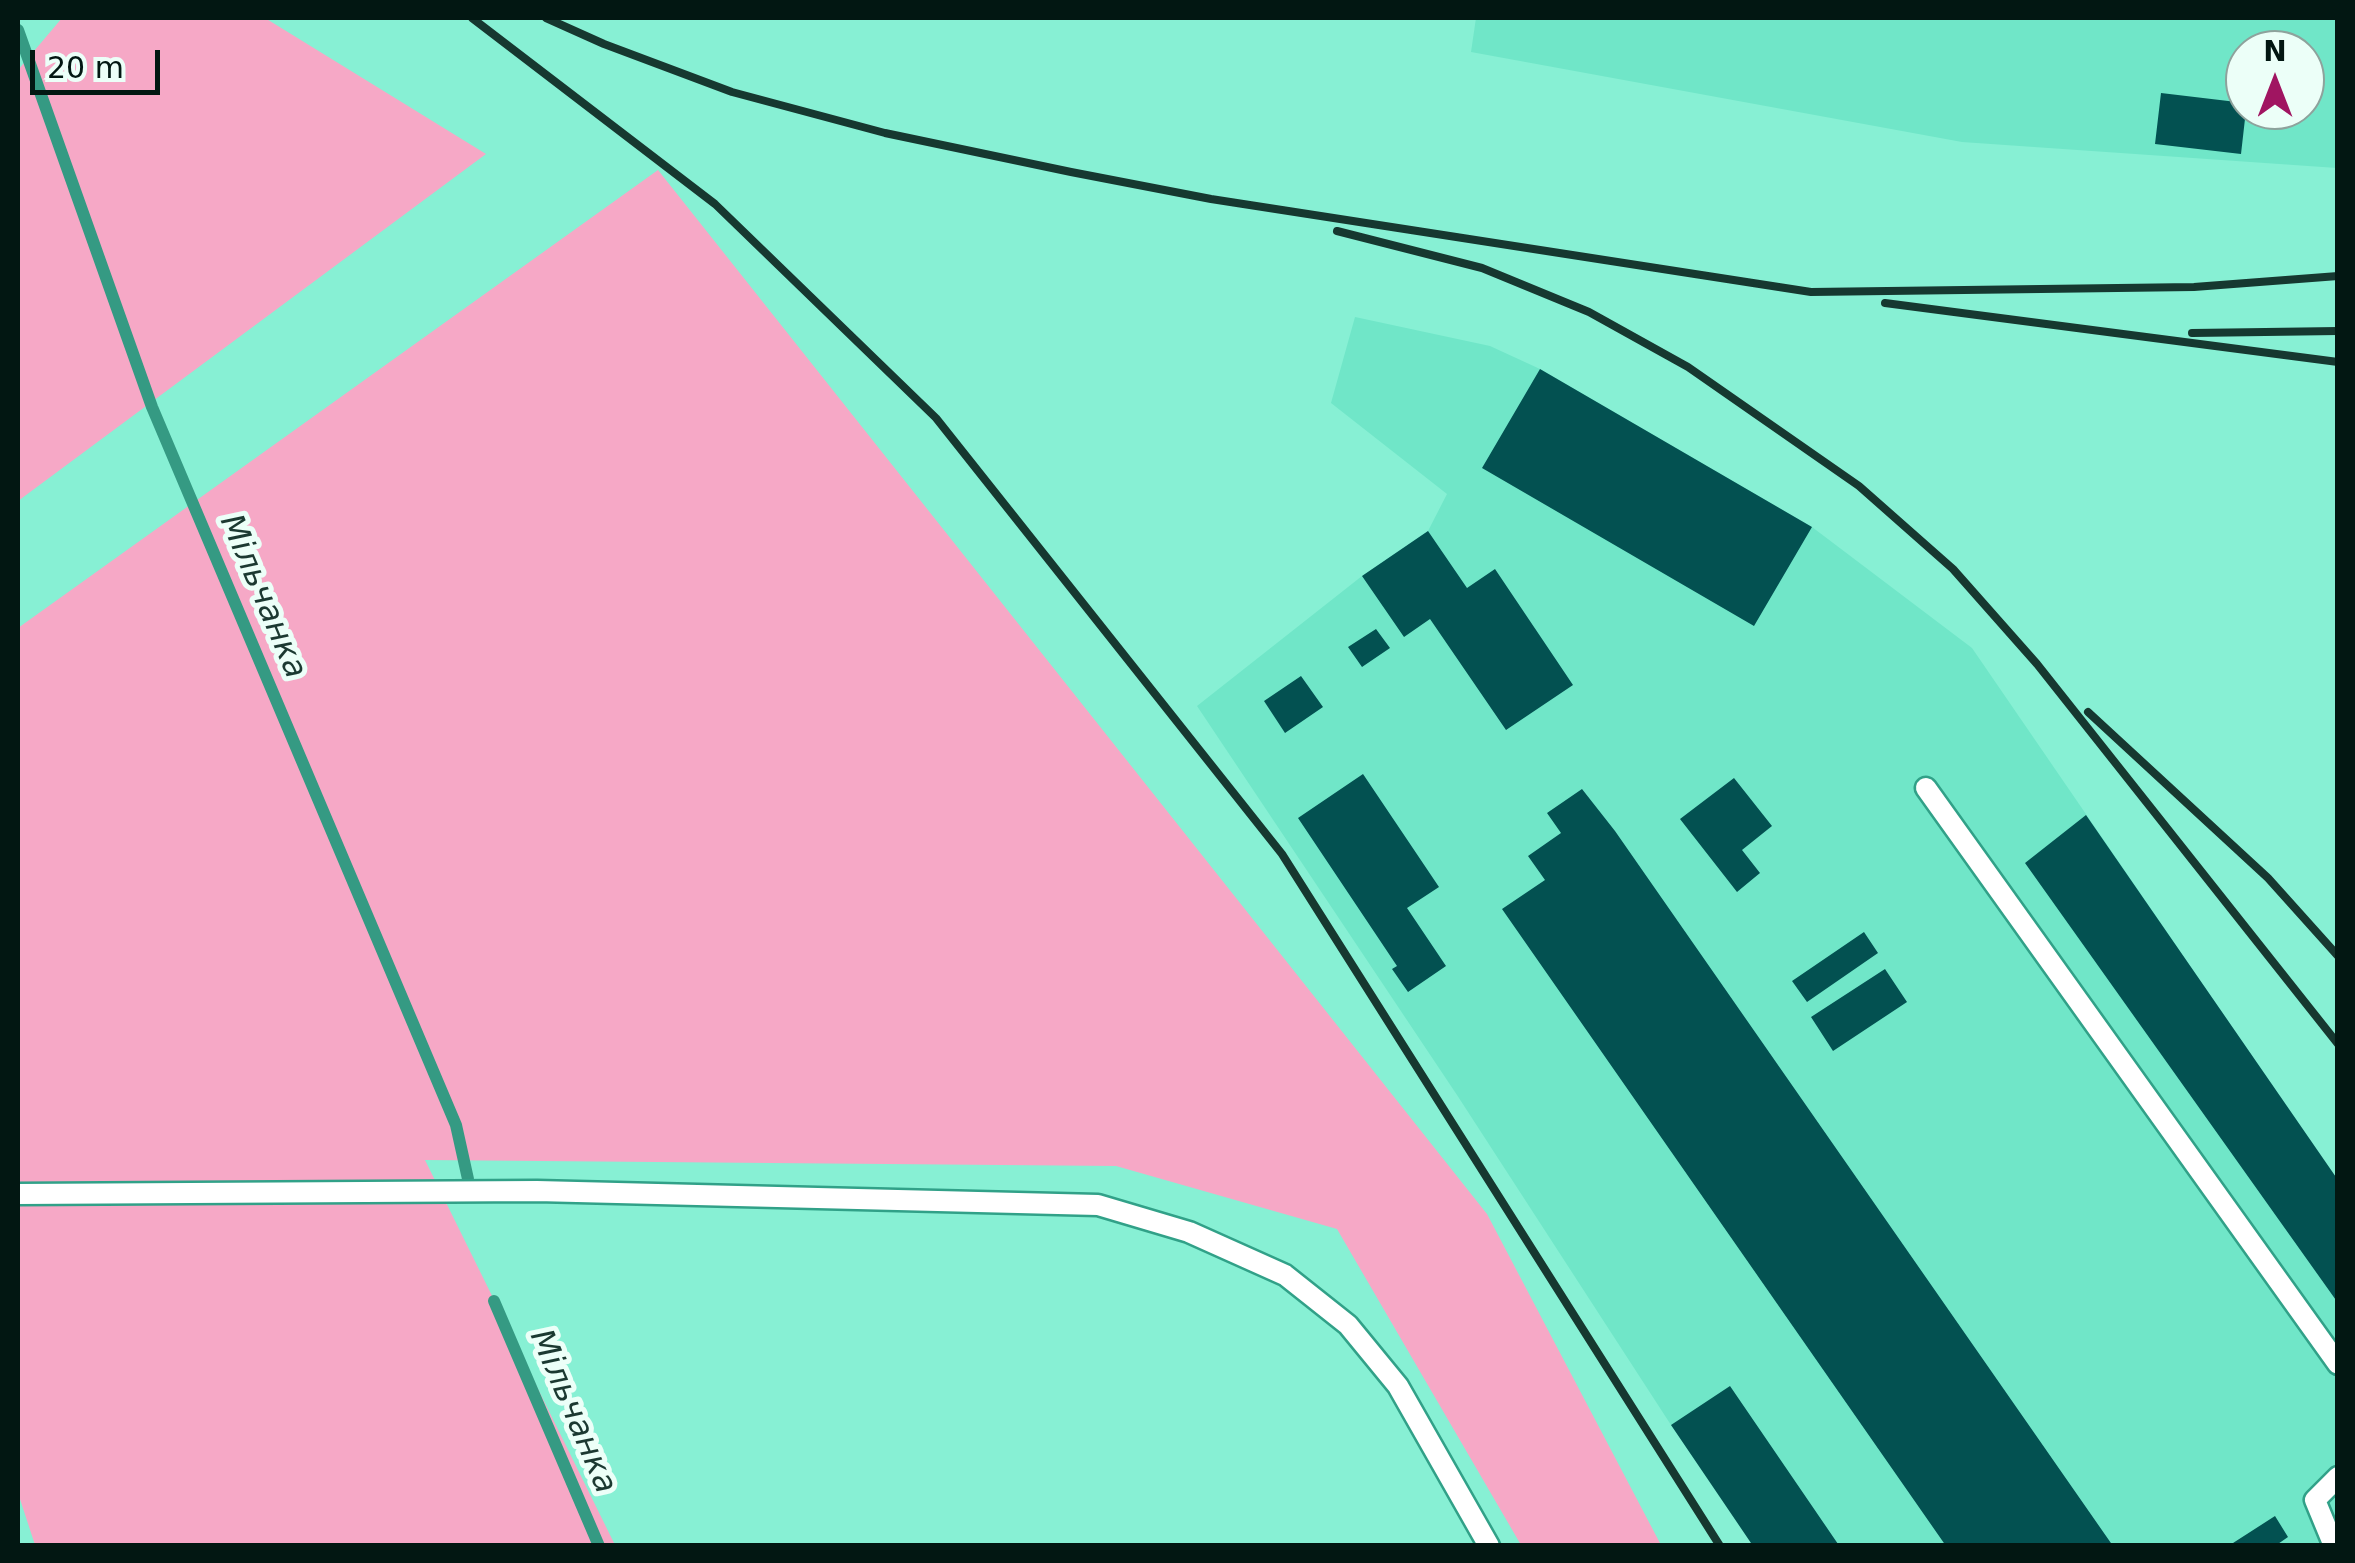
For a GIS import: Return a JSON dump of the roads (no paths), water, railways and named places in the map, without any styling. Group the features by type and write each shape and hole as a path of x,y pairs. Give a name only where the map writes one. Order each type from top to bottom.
{"lane":[{"path":"1926,788 2338,1364"},
{"path":"18,1194 538,1191 1098,1206 1189,1232 1285,1275 1348,1325 1398,1386 1489,1546"},
{"path":"2334,1546 2316,1500 2338,1477"}],"waterway":[{"name":"Мільчанка","path":"18,30 152,407 456,1125 468,1179"},
{"name":"Мільчанка","path":"494,1301 599,1546"}],"railway":[{"path":"472,18 715,204 936,418 1282,854 1720,1546"},
{"path":"546,18 732,92 885,133 1211,199 1811,292 2194,287 2338,276"},
{"path":"1337,231 1482,268 1589,312 1688,367 1859,486 1953,569 2037,664 2338,1044"},
{"path":"1885,303 2338,362"},
{"path":"2192,333 2338,331"},
{"path":"2088,712 2268,878 2338,956"}]}
